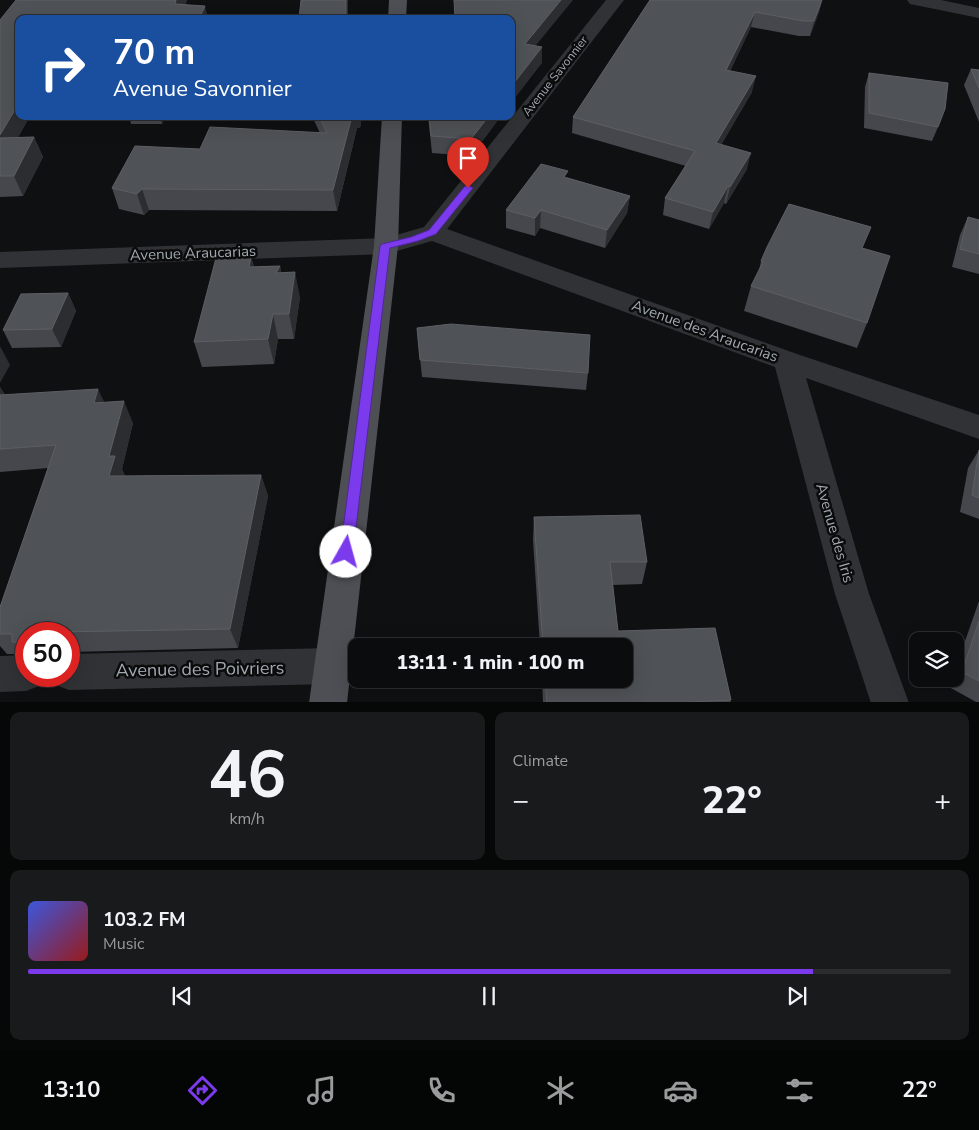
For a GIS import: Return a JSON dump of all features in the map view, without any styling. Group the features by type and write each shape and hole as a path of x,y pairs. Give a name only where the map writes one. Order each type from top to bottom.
{"main road":[{"path":"397,15 398,0"},
{"path":"328,702 386,246 392,120"}],"street":[{"name":"Avenue Savonnier","path":"432,232 615,0"},
{"path":"916,0 979,12"},
{"path":"386,246 432,232"},
{"name":"Avenue des Araucarias","path":"432,232 788,361 979,427"},
{"name":"Avenue Araucarias","path":"0,260 386,246"},
{"name":"Avenue des Iris","path":"788,361 852,594 890,702"},
{"name":"Avenue des Poivriers","path":"80,672 332,666"},
{"path":"0,674 15,674"}],"building":[{"path":"16,0 176,0 175,4 205,6 201,15 15,15 15,110 0,135 0,20"},
{"path":"301,0 346,0 346,15 299,15"},
{"path":"454,0 561,0 525,44 542,47 515,82 515,15 455,15"},
{"path":"650,0 822,0 814,21 803,21 755,12 726,70 756,76 716,143 751,153 713,212 665,198 695,151 573,117"},
{"path":"971,69 979,70 979,88"},
{"path":"869,73 948,83 945,109 938,127 869,113"},
{"path":"321,120 351,120 333,190 142,189 137,194 112,188 135,146 200,149 210,127 327,133"},
{"path":"429,120 486,120 471,139 431,136"},
{"path":"34,137 14,176 0,176 0,138"},
{"path":"541,164 568,171 564,177 630,196 607,230 541,210 535,218 506,210"},
{"path":"789,204 871,227 862,248 890,256 867,323 751,286 763,262 761,261 767,247"},
{"path":"968,217 979,220 979,254 960,249"},
{"path":"251,257 249,267 280,266 276,273 295,272 289,314 273,314 268,339 194,342 216,258"},
{"path":"68,293 52,329 3,330 21,294"},
{"path":"451,324 590,335 588,373 420,360 417,328"},
{"path":"98,389 94,403 124,401 109,456 115,456 109,476 261,475 230,629 80,632 80,622 15,622 15,642 12,642 12,634 0,634 0,607 56,445 0,449 0,395"},
{"path":"979,450 979,498 972,495"},
{"path":"640,515 647,562 610,562 618,631 715,628 731,700 691,702 547,702 546,688 633,688 633,638 542,638 534,517"},
{"path":"979,621 979,681 964,673 964,666"}],"route":[{"path":"346,552 386,246 432,232 468,188"}]}
